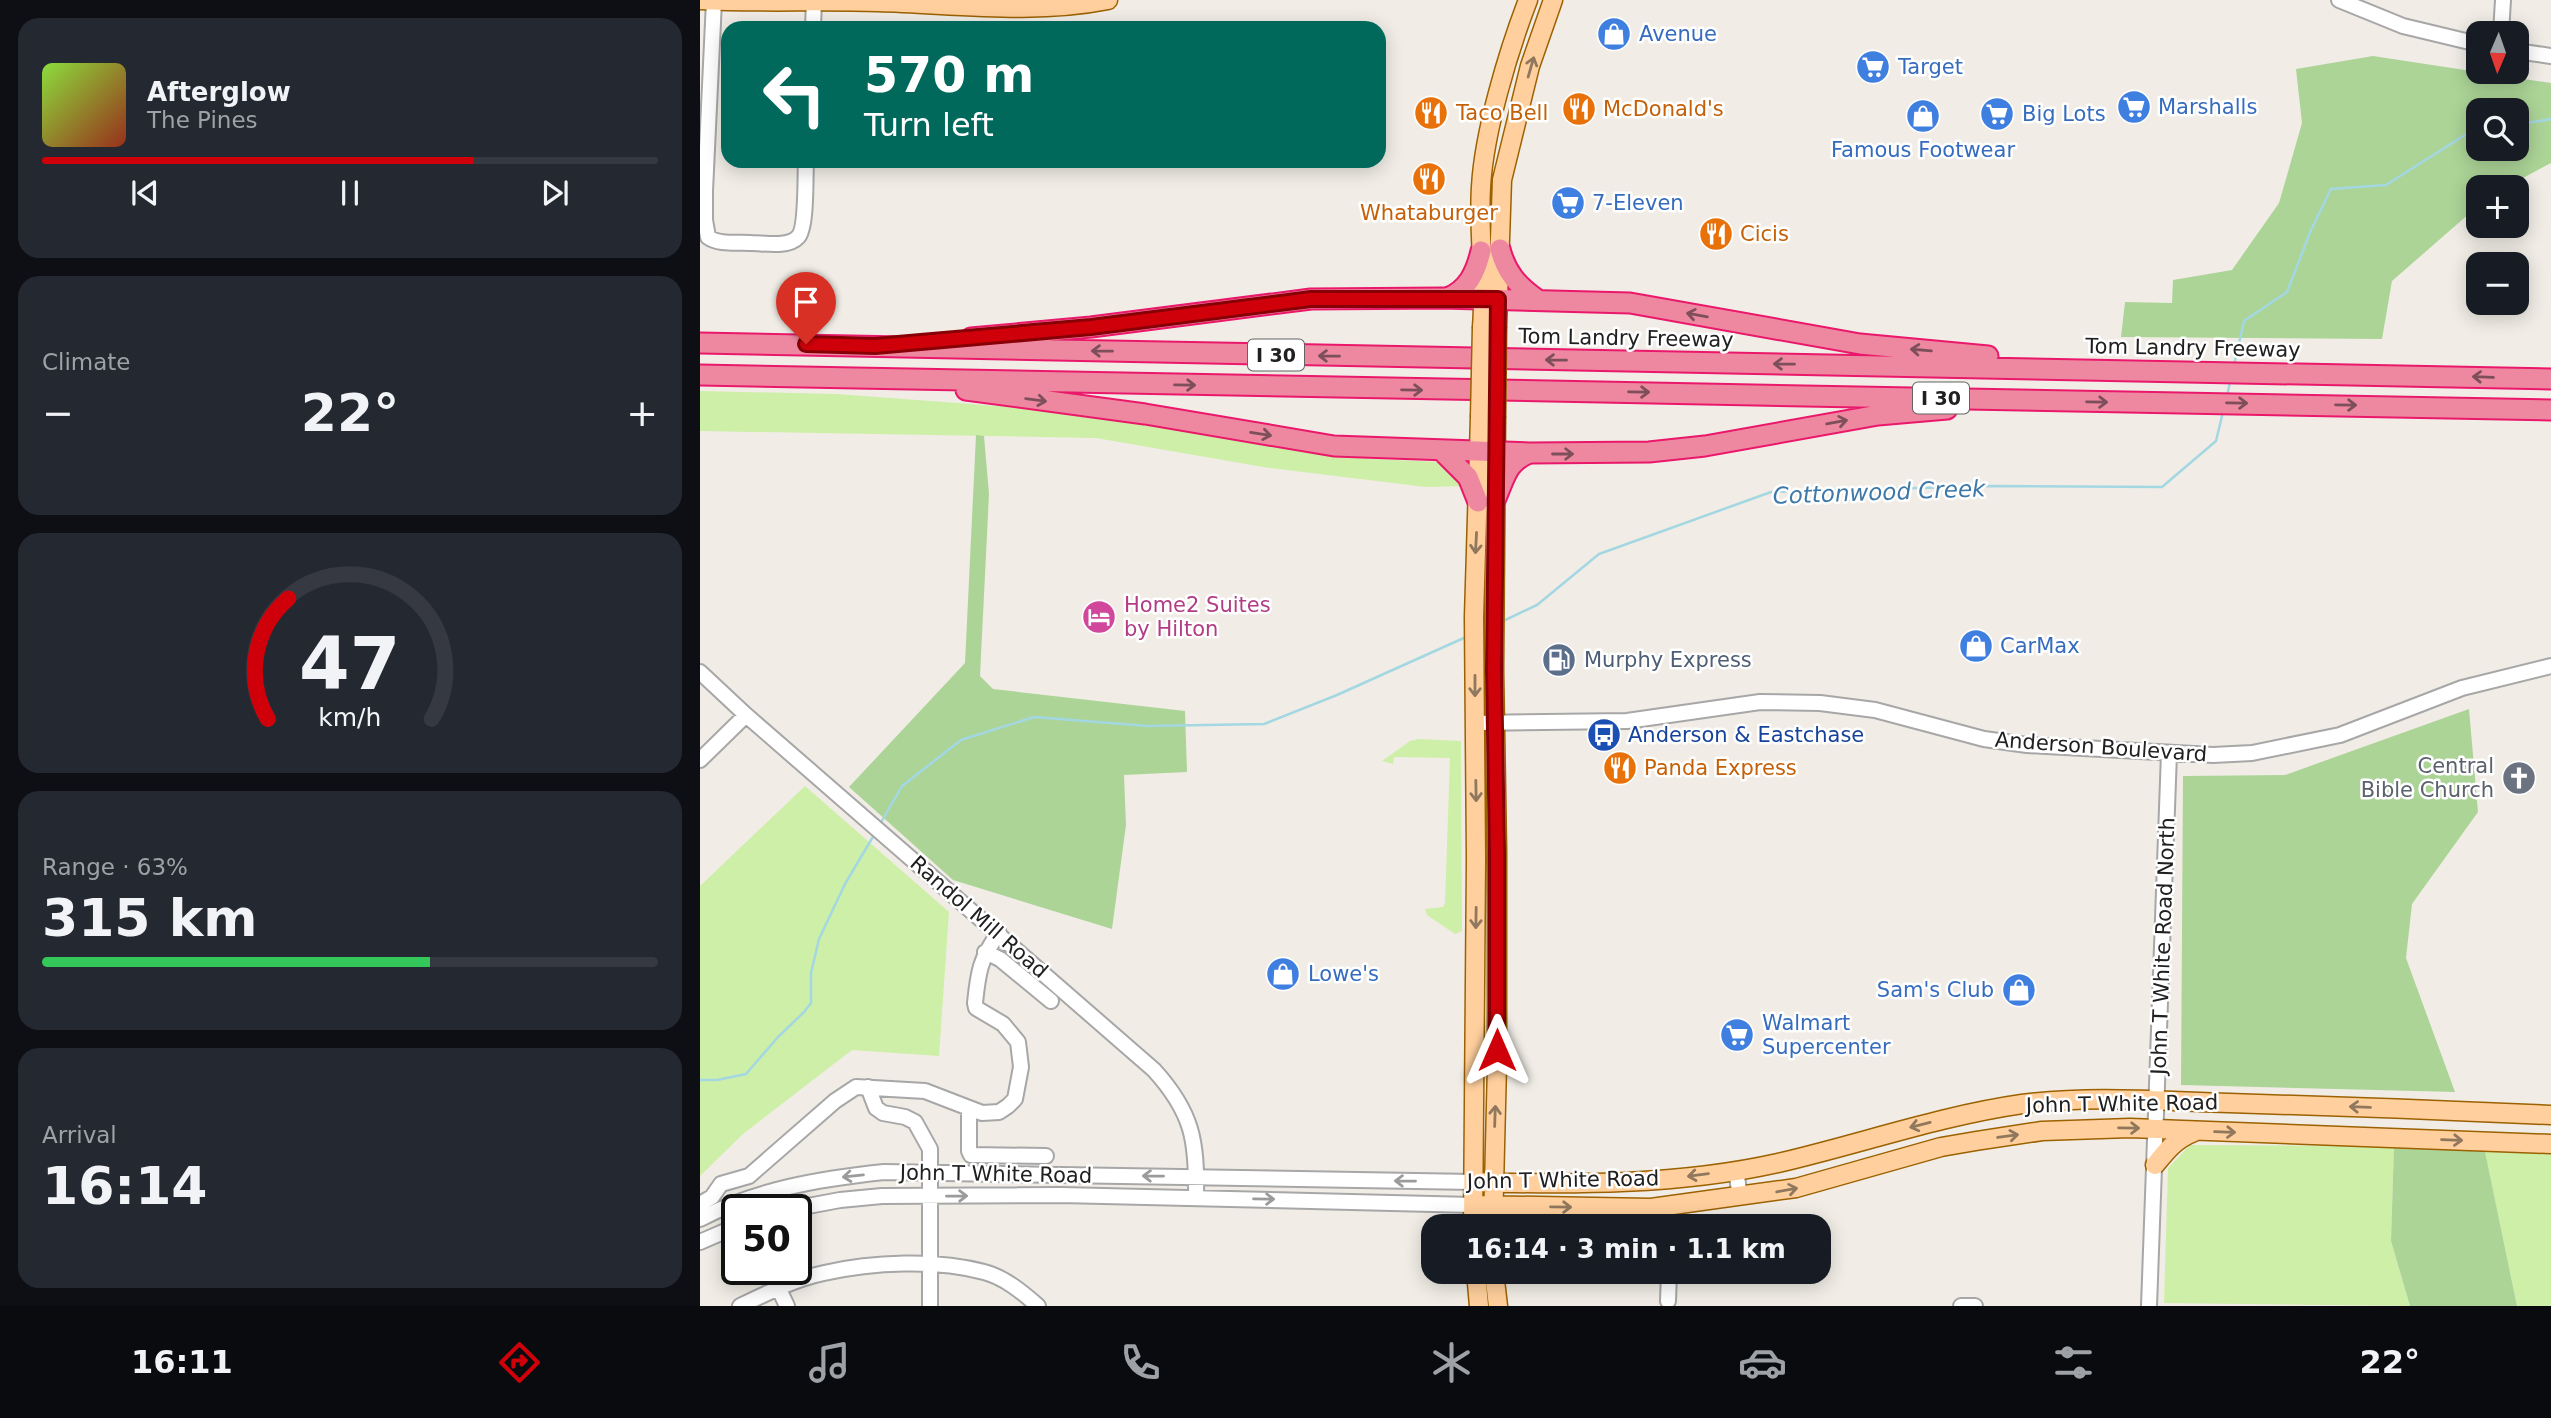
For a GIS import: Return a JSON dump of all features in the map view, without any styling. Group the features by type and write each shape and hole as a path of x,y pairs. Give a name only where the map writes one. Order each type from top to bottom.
{"highway":[{"path":"1446,298 1457,294 1466,286 1478,264 1490,250 1512,279 1538,300"},
{"path":"875,346 1091,327 1311,299 1446,298 1630,303 1860,344 2003,357 2162,365 2184,371"},
{"name":"Tom Landry Freeway","path":"700,343 2551,379"},
{"name":"I 30","path":"700,376 2551,410"},
{"path":"871,378 1145,414 1334,446 1530,453 1649,452 1705,446 1878,415 2052,401"},
{"path":"1441,450 1487,500 1517,458 1530,453"}],"main road":[{"path":"700,1 814,1 1001,7 1108,0"},
{"path":"1490,250 1502,180 1530,66 1553,0"},
{"path":"1493,1214 1497,944 1494,574 1487,500 1491,299 1490,250 1481,186 1488,141 1526,4"},
{"path":"1498,101 1502,138 1513,144"},
{"path":"1488,141 1497,148 1502,180"},
{"path":"1473,1214 1476,944 1475,586 1487,500"},
{"path":"1476,944 1497,944"},
{"name":"John T White Road","path":"1474,1182 1579,1184 1647,1181 1736,1170 1777,1163 1958,1115 2010,1106 2067,1101 2158,1101 2551,1115"},
{"name":"John T White Road","path":"1473,1205 1651,1208 1740,1197 1796,1188 1941,1147 2074,1129 2156,1129 2551,1144"},
{"path":"2155,1165 2171,1145 2198,1131"},
{"path":"1477,1284 1479,1306"},
{"path":"1495,1284 1498,1306"}],"street":[{"path":"2502,21 2503,0"},
{"path":"714,1 705,220 708,237 712,240 775,244 798,237 803,225 806,168"},
{"path":"813,21 814,1"},
{"path":"2342,1 2403,26 2466,41"},
{"path":"2529,53 2551,56"},
{"name":"Anderson Boulevard","path":"1475,723 1569,724 1644,720 1759,702 1820,703 1875,710 1984,738 2026,745 2213,755 2252,753 2316,742 2462,688 2551,667"},
{"name":"Randol Mill Road","path":"700,672 1154,1070 1170,1088 1188,1120 1196,1176 1196,1198"},
{"path":"700,760 746,715"},
{"name":"John T White Road North","path":"2149,1306 2169,753"},
{"path":"710,1204 721,1184 749,1176 851,1089 868,1087 925,1091 982,1113 999,1112 1008,1107 1015,1099 1021,1067 1020,1051 1013,1034 1003,1024 976,1007 975,1003 978,976 985,952 999,933"},
{"path":"985,952 1000,960 1051,1001"},
{"path":"868,1087 876,1108 883,1113 905,1117 915,1122 930,1149 930,1306"},
{"path":"969,1109 971,1155 1046,1156"},
{"path":"1736,1170 1740,1197"},
{"name":"John T White Road","path":"700,1219 710,1204 831,1178 884,1172 1474,1182"},
{"name":"John T White Road","path":"812,1205 840,1199 882,1196 1061,1195 1473,1205"},
{"path":"700,1241 721,1232"},
{"path":"740,1306 778,1287 824,1273 885,1265 930,1264 985,1272 1006,1282 1038,1306"},
{"path":"1668,1301 1669,1284"},
{"path":"778,1287 787,1306"},
{"path":"1961,1306 1975,1306"}],"green space":[{"path":"2373,56 2466,70 2466,84 2529,84 2529,80 2551,83 2551,163 2528,175 2466,175 2466,216 2392,281 2382,339 2121,337 2125,302 2172,303 2173,280 2232,270 2279,203 2302,123 2296,69"},
{"path":"700,391 837,394 1119,415 1371,459 1442,462 1468,486 1426,487 1269,468 1096,438 700,431"},
{"path":"976,435 984,436 989,494 980,676 993,689 1185,711 1187,772 1124,775 1126,825 1112,929 953,880 849,787 965,663"},
{"path":"2469,709 2478,812 2412,904 2406,958 2455,1092 2181,1085 2183,776 2285,775"},
{"path":"1410,741 1461,741 1462,931 1455,934 1427,915 1425,909 1443,907 1445,903 1450,758 1394,757 1393,764 1382,761"},
{"path":"805,786 949,912 939,1056 852,1050 743,1134 700,1176 700,886"},
{"path":"2190,1145 2394,1146 2391,1241 2410,1306 2164,1303 2168,1168"},
{"path":"2394,1146 2484,1147 2517,1306 2410,1306 2391,1241"},
{"path":"2484,1148 2551,1152 2551,1306 2517,1306"}],"waterway":[{"name":"Cottonwood Creek","path":"2529,123 2551,119"},
{"name":"Cottonwood Creek","path":"2234,365 2244,321 2287,292 2311,230 2331,189 2386,185 2466,134"},
{"name":"Cottonwood Creek","path":"2227,396 2230,382"},
{"name":"Cottonwood Creek","path":"1501,622 1537,605 1599,554 1771,492 1994,486 2162,487 2216,441 2223,412"},
{"name":"Cottonwood Creek","path":"879,826 902,786 961,740 1034,717 1148,726 1264,724 1337,695 1466,637"},
{"name":"Cottonwood Creek","path":"700,1080 717,1080 746,1074 811,1003 811,973 819,939 845,884 874,835"}],"place":[{"name":"Avenue","path":"1614,34"},
{"name":"Target","path":"1873,67"},
{"name":"Marshalls","path":"2134,107"},
{"name":"McDonald's","path":"1579,109"},
{"name":"Taco Bell","path":"1431,113"},
{"name":"Big Lots","path":"1997,114"},
{"name":"Famous Footwear","path":"1923,116"},
{"name":"Whataburger","path":"1429,179"},
{"name":"7-Eleven","path":"1568,203"},
{"name":"Cicis","path":"1716,234"},
{"name":"Home2 Suites by Hilton","path":"1099,617"},
{"name":"CarMax","path":"1976,646"},
{"name":"Murphy Express","path":"1559,660"},
{"name":"Anderson & Eastchase","path":"1604,735"},
{"name":"Panda Express","path":"1620,768"},
{"name":"Central Bible Church","path":"2519,778"},
{"name":"Lowe's","path":"1283,974"},
{"name":"Sam's Club","path":"2019,990"},
{"name":"Walmart Supercenter","path":"1737,1035"}],"route":[{"path":"806,344 875,346 1091,327 1311,299 1498,299 1494,601 1497,1050"}]}
